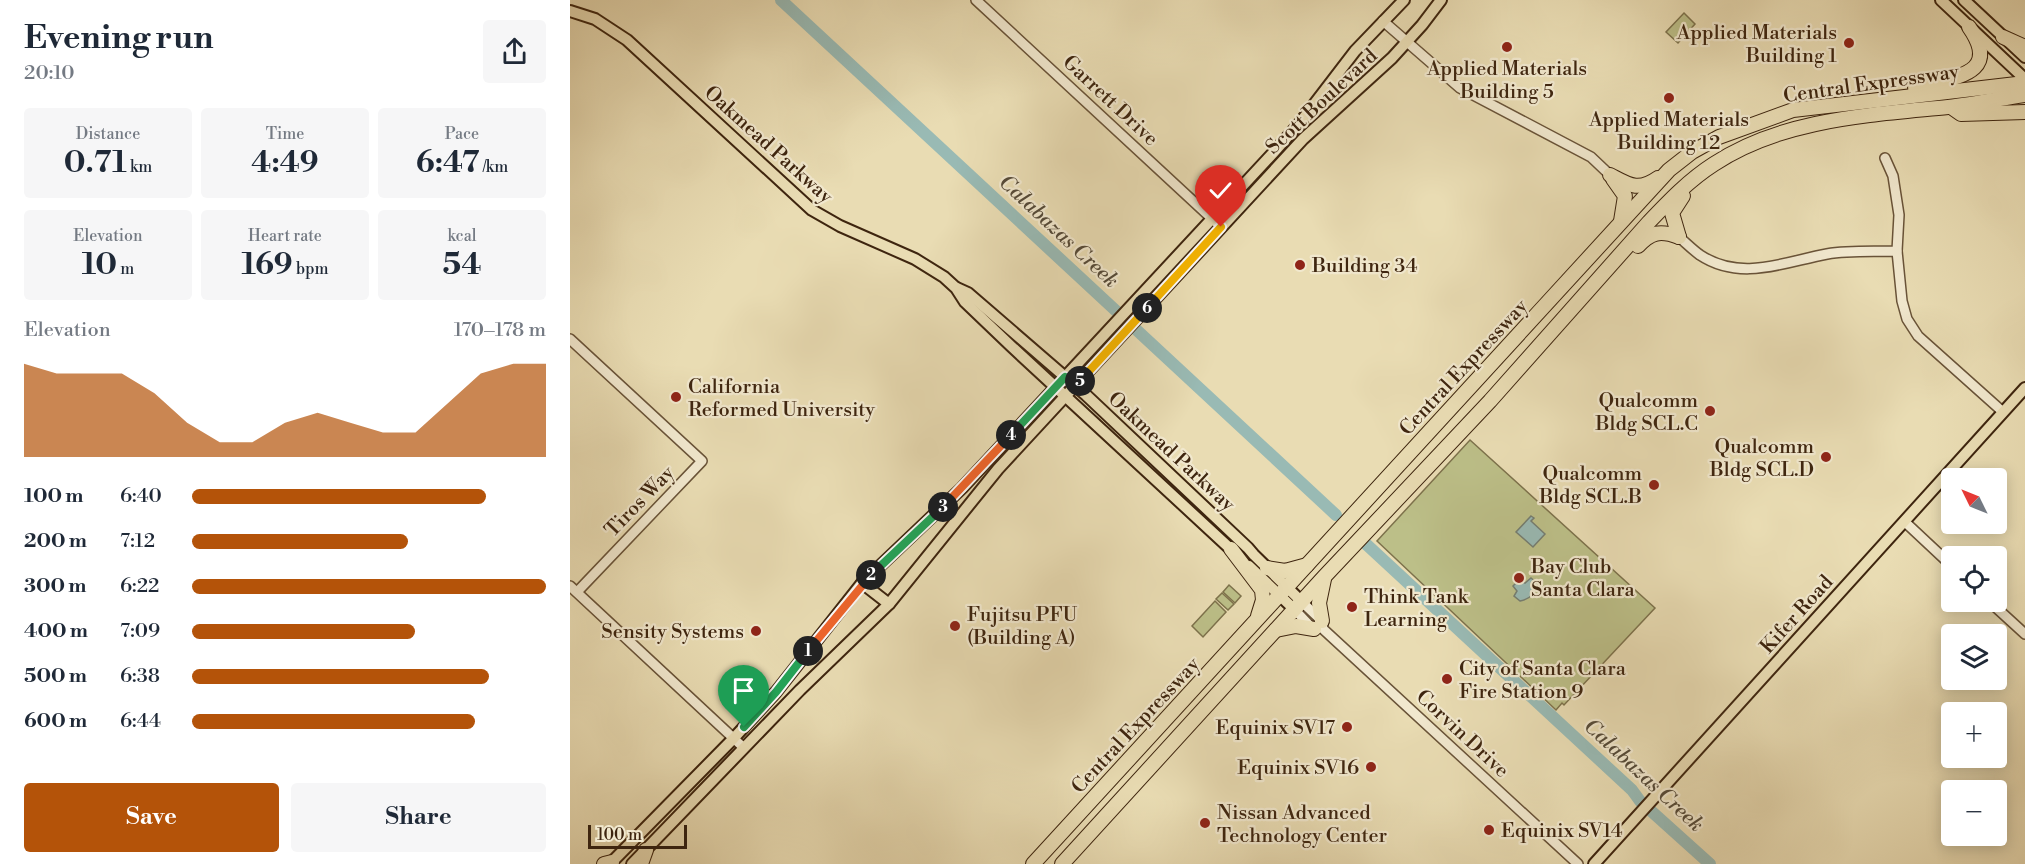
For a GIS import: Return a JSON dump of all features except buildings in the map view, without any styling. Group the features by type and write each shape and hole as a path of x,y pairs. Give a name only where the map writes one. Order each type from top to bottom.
{"highway":[{"path":"1887,98 1923,85 1956,77 1971,70 1979,61 1982,52 1969,27"},
{"path":"2003,37 2025,47"},
{"name":"Central Expressway","path":"1033,864 1669,170 1692,152 1719,137 1793,110 2025,81"},
{"name":"Central Expressway","path":"1062,864 1298,606 1462,432 1673,196 1715,163 1787,130 1852,118 1951,107 2025,95"},
{"path":"1951,107 1961,114 2025,112"},
{"path":"1679,237 1672,213 1683,195 1696,181 1759,141"},
{"path":"1610,175 1629,184 1641,186 1653,182 1669,170"},
{"path":"1610,175 1625,196 1620,225"},
{"path":"1575,305 1590,297 1650,234 1662,232 1679,237"},
{"path":"1231,549 1262,590 1263,600 1257,621"},
{"path":"1267,568 1286,571 1307,565"},
{"path":"1276,630 1296,626 1320,626 1319,603 1324,578"},
{"path":"640,864 646,850"}],"main road":[{"name":"Scott Boulevard","path":"609,863 734,738 776,692 862,583 962,488 1116,324 1299,124 1355,51 1404,0"},
{"name":"Scott Boulevard","path":"632,864 800,690 889,604 998,469 1303,139 1392,58 1442,0"},
{"path":"1941,0 2025,81"},
{"path":"1964,0 2025,57"},
{"name":"Oakmead Parkway","path":"570,10 595,19 627,40 812,210 840,226 915,259 937,272 956,288 965,302 1231,549 1284,591"},
{"name":"Oakmead Parkway","path":"956,288 968,293 1075,386 1240,540 1298,606"},
{"name":"Kifer Road","path":"1594,864 2025,388"},
{"path":"862,583 889,604"}],"street":[{"name":"Garrett Drive","path":"976,0 1221,227"},
{"path":"1383,21 1460,88 1590,157 1610,175"},
{"path":"1885,158 1893,176 1899,215 1897,251 1902,302 1907,319 1917,336 2003,412"},
{"path":"1679,237 1707,259 1730,267 1749,270 1834,254 1897,251"},
{"name":"Tiros Way","path":"570,339 702,461 573,589"},
{"path":"1905,522 1941,556"},
{"path":"573,589 744,748"},
{"name":"Corvin Drive","path":"1298,606 1578,864"},
{"path":"2001,612 2025,634"}],"green space":[{"path":"1684,13 1695,24 1678,43 1666,32"},
{"name":"Bay Club Santa Clara","path":"1470,440 1655,608 1564,705 1562,703 1556,710 1377,541"},
{"path":"1229,585 1241,596 1235,603 1223,592"},
{"path":"1222,593 1234,604 1228,610 1216,599"},
{"path":"1215,601 1226,612 1203,637 1192,626"}],"water":[{"path":"1531,516 1534,518 1531,521 1545,534 1533,547 1516,532"},
{"path":"1531,578 1537,583 1534,593 1520,601 1514,596 1517,591 1513,586 1519,580 1525,583"}],"waterway":[{"name":"Calabazas Creek","path":"781,0 1336,515"},
{"name":"Calabazas Creek","path":"1366,544 1710,864"}],"place":[{"name":"Applied Materials Building 1","path":"1849,43"},
{"name":"Applied Materials Building 5","path":"1507,47"},
{"name":"Applied Materials Building 12","path":"1669,98"},
{"name":"Building 34","path":"1300,265"},
{"name":"California Reformed University","path":"676,397"},
{"name":"Qualcomm Bldg SCL.C","path":"1710,411"},
{"name":"Qualcomm Bldg SCL.D","path":"1826,457"},
{"name":"Qualcomm Bldg SCL.B","path":"1654,485"},
{"name":"Bay Club Santa Clara","path":"1519,578"},
{"name":"Think Tank Learning","path":"1352,607"},
{"name":"Fujitsu PFU (Building A)","path":"955,626"},
{"name":"Sensity Systems","path":"756,631"},
{"name":"City of Santa Clara Fire Station 9","path":"1447,679"},
{"name":"Equinix SV17","path":"1347,727"},
{"name":"Equinix SV16","path":"1371,767"},
{"name":"Nissan Advanced Technology Center","path":"1205,823"},
{"name":"Equinix SV14","path":"1489,830"}],"route":[{"path":"744,727 776,692 862,583 962,488 1065,377 1075,386 1221,227"}]}
